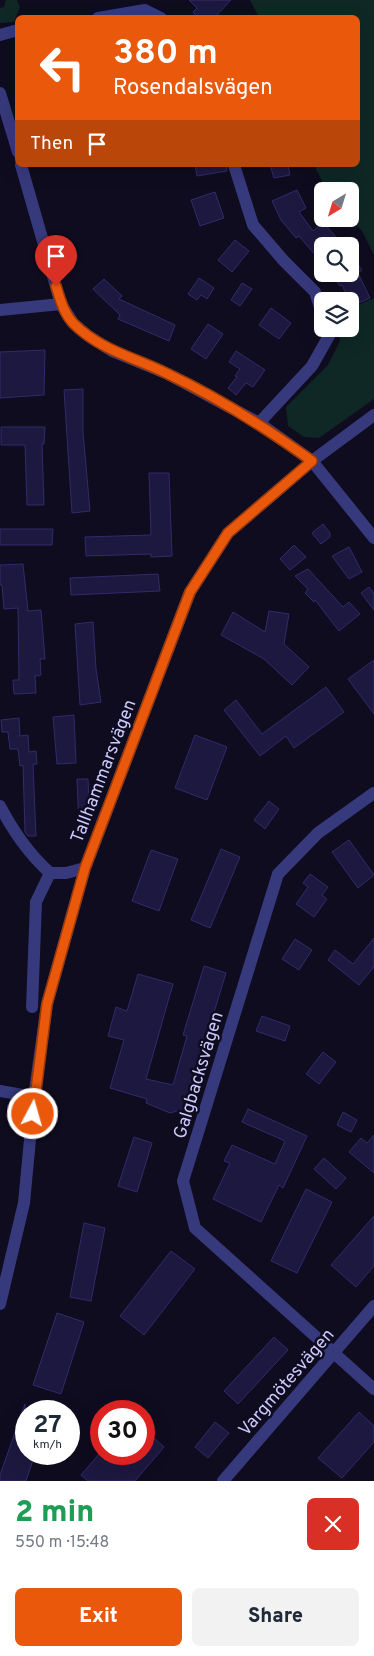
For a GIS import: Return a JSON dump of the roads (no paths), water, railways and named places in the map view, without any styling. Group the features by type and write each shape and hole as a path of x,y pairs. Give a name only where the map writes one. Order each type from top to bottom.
{"street":[{"path":"116,15 146,10 155,15"},
{"path":"0,35 15,31"},
{"path":"0,95 15,142"},
{"path":"22,167 61,304 73,323 87,335 112,351 168,374 259,423 312,461 374,538"},
{"path":"235,167 253,225 315,292"},
{"path":"0,310 61,304"},
{"path":"259,423 312,366 328,337"},
{"name":"Tallhammarsvägen","path":"0,1304 24,1203 34,1096 47,1004 85,868 190,592 228,533 312,461 374,415"},
{"name":"Galgbacksvägen","path":"374,793 318,833 278,874 183,1181 195,1228 336,1352 374,1389"},
{"path":"0,806 15,835 35,860 50,873 36,902 32,1007"},
{"name":"Tallhammarsvägen","path":"50,873 85,868"},
{"path":"0,1091 34,1096"},
{"name":"Vargmötesvägen","path":"223,1481 374,1306"}]}
